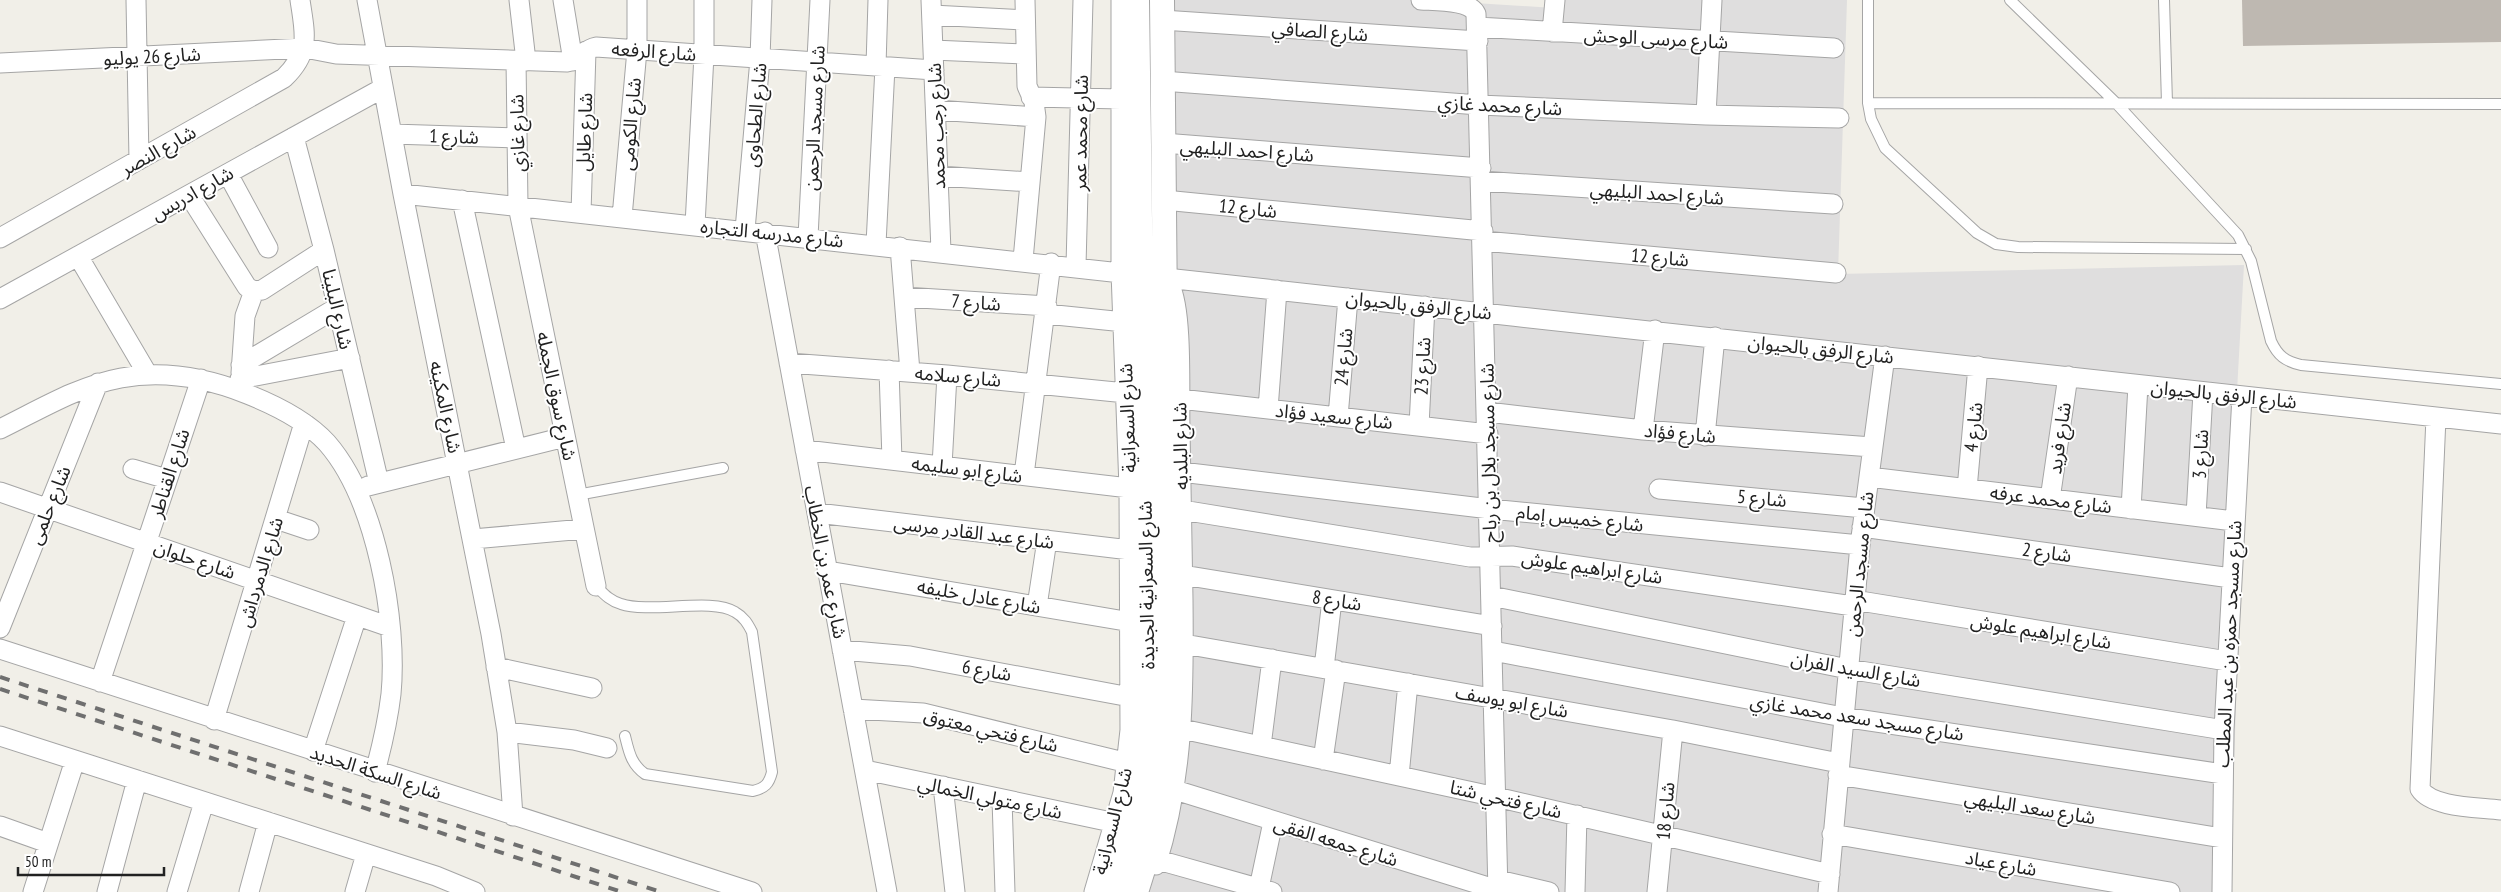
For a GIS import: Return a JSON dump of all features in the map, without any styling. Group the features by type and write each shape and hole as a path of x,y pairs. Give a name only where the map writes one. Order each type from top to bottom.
{"street":[{"path":"136,0 139,160"},
{"path":"300,0 305,48"},
{"name":"شارع المكينه","path":"367,0 403,194 473,540 496,667 507,732 513,816"},
{"name":"شارع غازي","path":"518,206 516,138 521,61 519,0"},
{"name":"شارع طايل","path":"563,0 580,56 581,213"},
{"name":"شارع الكومى","path":"622,217 637,50 637,0"},
{"path":"695,225 704,55 704,0"},
{"name":"شارع الطحاوى","path":"745,230 760,59 762,0"},
{"name":"شارع مسجد الرحمن","path":"808,237 820,0"},
{"path":"876,244 881,67 878,0"},
{"path":"1023,260 1036,117 1027,86 1025,0"},
{"name":"شارع محمد عمر","path":"1076,266 1083,0"},
{"name":"شارع السعرانية","path":"1094,892 1116,823 1128,763 1131,622 1124,322 1142,274 1121,99 1121,0"},
{"name":"شارع البلديه","path":"1137,0 1142,274 1176,302 1180,399 1184,644 1182,729 1175,790 1158,860 1147,892"},
{"path":"1421,0 1466,4 1473,8 1477,28"},
{"path":"1552,32 1555,0"},
{"path":"1706,115 1712,0"},
{"path":"931,7 1025,20"},
{"name":"شارع رجب محمد","path":"931,7 941,251"},
{"name":"شارع البلديه","path":"1142,274 1164,200 1162,10"},
{"name":"شارع الصافي","path":"1162,10 1477,28"},
{"name":"شارع مرسى الوحش","path":"1477,28 1834,48"},
{"name":"شارع مسجد بلال بن رباح","path":"1477,28 1498,887"},
{"name":"شارع الرفعه","path":"378,56 521,61 580,56 596,47 934,70"},
{"name":"شارع 26 يوليو","path":"0,63 305,48 336,54 378,56"},
{"name":"شارع النصر","path":"0,238 274,85 293,69 305,48"},
{"path":"933,50 1026,54"},
{"name":"شارع محمد غازي","path":"1162,81 1479,105 1706,115 1839,118"},
{"name":"شارع ادريس","path":"0,299 383,88"},
{"path":"1031,97 1121,99"},
{"path":"936,110 1036,117"},
{"name":"شارع 1","path":"392,134 516,138"},
{"name":"شارع البلينا","path":"294,137 324,250 379,483"},
{"name":"شارع احمد البليهي","path":"1163,143 1481,175 1833,204"},
{"path":"228,174 268,248"},
{"path":"938,176 1030,182"},
{"path":"189,194 247,287 254,291 262,290 324,250"},
{"name":"شارع مدرسه التجاره","path":"403,194 1142,274"},
{"path":"462,200 516,449"},
{"name":"شارع 12","path":"1164,200 1836,273"},
{"name":"شارع سوق الجمله","path":"518,206 596,586"},
{"name":"شارع عمر بن الخطاب","path":"765,232 888,892"},
{"path":"900,247 910,372"},
{"path":"78,256 148,375"},
{"path":"1024,475 1047,310 1051,263"},
{"name":"شارع الرفق بالحيوان","path":"1142,274 2501,424"},
{"name":"شارع السعرانية الجديدة","path":"1114,892 1139,804 1147,729 1142,274"},
{"name":"شارع السعرانية الجديدة","path":"1136,892 1150,850 1160,804 1169,733 1142,274"},
{"path":"1268,409 1277,290"},
{"path":"240,378 245,316 254,291"},
{"name":"شارع 7","path":"904,297 1047,310 1124,322"},
{"name":"شارع 24","path":"1338,417 1348,298"},
{"name":"شارع 23","path":"1419,426 1425,306"},
{"path":"240,378 338,307"},
{"path":"1643,430 1655,330"},
{"path":"1705,436 1715,337"},
{"name":"شارع مسجد الرحمن","path":"1829,883 1838,769 1862,526 1885,356"},
{"path":"0,430 98,383 148,375 201,379 240,378 350,358"},
{"name":"شارع سلامه","path":"789,363 947,375 1126,393"},
{"name":"شارع 4","path":"1967,488 1978,366"},
{"path":"889,370 892,460"},
{"path":"942,466 947,375"},
{"name":"شارع فريد","path":"2050,499 2068,376"},
{"path":"240,378 271,404 304,423 326,442 343,464 357,489 378,556 390,627 391,693 385,733 375,772"},
{"name":"شارع القناطر","path":"100,682 201,379"},
{"name":"شارع حلمى","path":"0,628 98,383"},
{"path":"2131,508 2138,385"},
{"name":"شارع 3","path":"2196,516 2203,392"},
{"name":"شارع مسجد حمزه بن عبد المطلب","path":"2222,892 2224,730 2242,396"},
{"name":"شارع سعيد فؤاد","path":"1180,399 1488,434"},
{"name":"شارع فؤاد","path":"1487,412 1705,436 1872,447"},
{"path":"2436,417 2420,789 2424,795 2437,802 2501,810"},
{"name":"شارع الدمرداش","path":"214,720 304,423"},
{"path":"357,489 565,437"},
{"name":"شارع ابو سليمه","path":"805,450 1129,488"},
{"path":"133,470 167,479"},
{"name":"شارع خميس إمام","path":"1181,472 1490,509 1860,545"},
{"name":"شارع محمد عرفه","path":"1868,477 2234,521"},
{"name":"شارع 5","path":"1659,489 1864,508"},
{"name":"شارع حلوان","path":"0,492 390,627"},
{"name":"شارع ابراهيم علوش","path":"1182,510 1470,557 1512,556 1854,603 2227,661"},
{"name":"شارع عبد القادر مرسى","path":"817,513 1130,550"},
{"path":"276,518 309,530"},
{"name":"شارع 2","path":"1862,526 2231,578"},
{"path":"473,540 584,529"},
{"path":"1037,606 1046,540"},
{"name":"شارع عادل خليفه","path":"828,570 1131,622"},
{"name":"شارع 8","path":"1183,575 1492,626"},
{"name":"شارع السيد الفران","path":"1491,596 1848,669 2224,730"},
{"path":"1323,760 1330,669 1332,600"},
{"path":"313,752 357,616"},
{"name":"شارع ابو يوسف","path":"1184,644 1673,730 1838,769"},
{"name":"شارع السكة الحديد","path":"0,649 313,752 752,892"},
{"name":"شارع 6","path":"842,650 910,656 1130,696"},
{"name":"شارع مسجد سعد محمد غازي","path":"1493,651 1843,717 2223,774"},
{"path":"1260,746 1272,659"},
{"path":"496,667 592,688"},
{"path":"1399,776 1408,683"},
{"name":"شارع فتحي معتوق","path":"853,709 918,712 1128,763"},
{"name":"شارع فتحي شتا","path":"1182,729 1663,835 1829,883"},
{"name":"شارع 18","path":"1657,892 1673,730"},
{"path":"507,732 549,736 607,748"},
{"path":"0,736 366,854 434,884 475,892"},
{"path":"33,892 75,760"},
{"name":"شارع سعد البليهي","path":"1838,769 2222,838"},
{"name":"شارع متولي الخمالي","path":"865,770 1116,823"},
{"path":"107,892 137,780"},
{"path":"943,786 955,892"},
{"name":"شارع جمعه الفقى","path":"1175,790 1273,822 1498,887 1549,892"},
{"path":"1002,799 1005,892"},
{"path":"177,892 204,802"},
{"path":"1575,892 1577,815"},
{"path":"248,892 268,822"},
{"path":"1158,860 1259,890 1273,822"},
{"path":"0,826 48,843"},
{"name":"شارع عياد","path":"1832,834 2170,892"},
{"path":"356,892 366,854"}],"lane":[{"path":"1868,0 1868,103 1877,134 1896,160 1977,234 1996,244 2018,248 2246,248"},
{"path":"2010,0 2115,102 2228,223 2246,248 2271,342 2277,354 2288,362 2501,384"},
{"path":"2164,0 2167,102"},
{"path":"1868,103 2501,104"},
{"path":"577,495 723,468"},
{"path":"596,586 607,598 621,604 636,607 721,607 734,611 746,620 752,632 772,772 770,782 763,788 753,791 645,774 636,768 631,760 625,736"}],"shaded area":[{"path":"1174,0 1427,0 1554,8 1555,0 1847,0 1838,274 2244,265 2237,391 2246,393 2230,892 1142,892 1171,332"}],"building":[{"path":"2242,0 2501,0 2501,42 2243,46"}],"railway":[{"path":"0,677 661,892"},
{"path":"0,689 622,892"}]}
